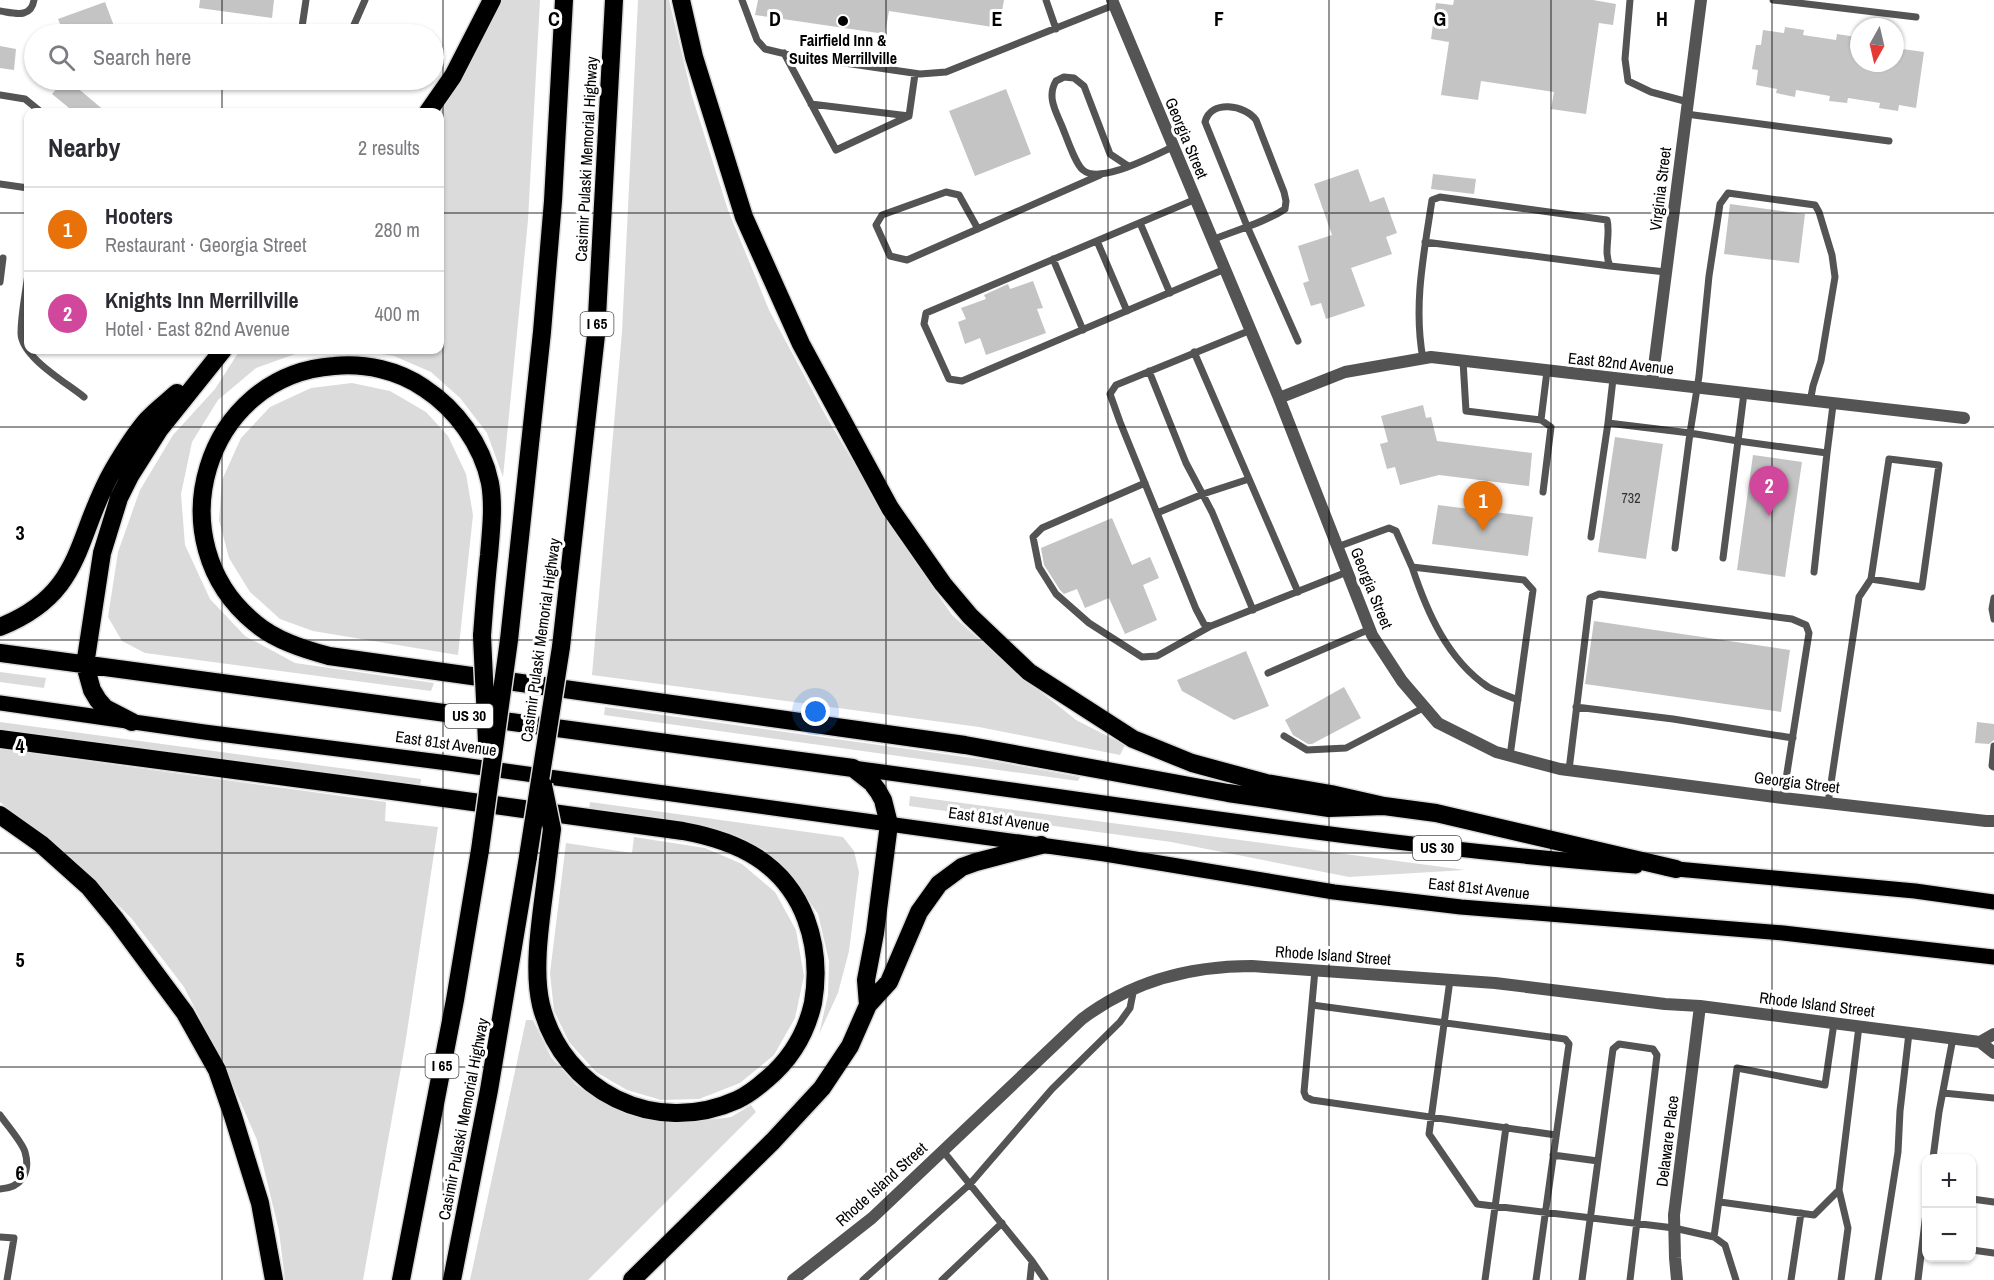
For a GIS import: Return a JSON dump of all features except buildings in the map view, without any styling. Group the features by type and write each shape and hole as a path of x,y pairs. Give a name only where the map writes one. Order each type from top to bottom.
{"highway":[{"path":"444,89 492,0"},
{"name":"Casimir Pulaski Memorial Highway","path":"401,1280 455,1000 480,850 509,640 542,332 553,201 564,0"},
{"name":"Casimir Pulaski Memorial Highway","path":"452,1280 489,1090 561,647 596,335 614,0"},
{"path":"681,0 694,57 744,217 801,344 890,508 943,584 970,616 1029,672 1133,739 1192,763 1228,774 1384,806 1436,813 1676,869"},
{"path":"431,108 443,90"},
{"path":"0,627 36,609 64,582 73,566 102,492 128,447 147,420 217,355"},
{"path":"132,722 105,708 98,700 92,690 85,664 102,553 119,498 130,476 159,430 217,355"},
{"path":"489,789 482,636 492,508 490,483 484,462 474,441 447,406 412,380 383,370 350,364 322,366 297,373 276,383 244,406 223,433 207,470 201,504 202,531 209,558 218,578 245,614 256,624 281,639 305,650 328,656 965,745 1228,793 1329,808 1384,806"},
{"name":"East 81st Avenue","path":"0,653 853,768"},
{"path":"0,739 400,792 683,831 732,843 752,853 771,867 802,909 815,952 816,975 810,1018 790,1057 776,1072 740,1099 718,1108 697,1112 673,1114 648,1110 626,1104 601,1091 577,1072 560,1050 541,1005 537,977 552,829 540,772"},
{"path":"853,768 872,783 878,791 883,800 889,824 875,933 866,980 868,1005"},
{"path":"0,815 41,844 89,887 185,1013 218,1070 237,1126 260,1203 274,1280"},
{"path":"632,1280 813,1100 842,1059 857,1032 868,1005 889,982 919,912 939,884 963,867 976,862 1041,845"}],"main road":[{"name":"East 81st Avenue","path":"0,703 1160,861 1334,892 1461,907 1783,933 1994,957"},
{"name":"East 81st Avenue","path":"853,768 1414,845 1519,857 1915,891 1994,902"}],"street":[{"name":"Virginia Street","path":"1652,382 1701,0"},
{"name":"Georgia Street","path":"1113,2 1279,398 1370,629 1402,681 1438,723 1496,753 1569,770 1991,823"},
{"name":"East 82nd Avenue","path":"1279,398 1345,372 1423,358 1964,418"},
{"name":"Rhode Island Street","path":"793,1280 872,1218 1082,1019 1114,997 1185,971 1227,966 1495,983 1953,1038 1980,1042 1994,1053"},
{"name":"Delaware Place","path":"1677,1280 1674,1228 1700,1006"},
{"path":"1980,1042 1994,1034"}],"lane":[{"path":"0,11 21,14 33,8 34,0"},
{"path":"302,24 306,0"},
{"path":"354,24 365,0"},
{"path":"742,0 757,40 765,49 915,74 946,72 1056,29 1113,2"},
{"path":"1046,0 1056,29"},
{"path":"1630,0 1625,59 1628,81 1687,108 1889,141"},
{"path":"1773,0 1916,17"},
{"path":"784,53 836,150 909,116"},
{"path":"909,116 915,74"},
{"path":"1100,175 1092,175 1081,170 1053,105 1051,88 1056,81 1064,77 1074,78 1084,86 1110,154 1128,165"},
{"path":"0,95 26,99 36,108"},
{"path":"811,104 909,116"},
{"path":"1212,240 1247,226 1277,214 1285,208 1286,201 1256,120 1252,114 1224,106 1210,112 1205,122 1247,226 1298,341"},
{"path":"978,229 959,195 946,192 882,215 876,225 890,256 907,260 978,229 1100,175 1173,147"},
{"path":"0,184 24,187"},
{"path":"1675,548 1709,276 1720,204 1728,193 1815,205 1819,212 1832,255 1835,278 1821,361 1810,402"},
{"path":"1423,358 1419,339 1418,292 1432,200 1440,197 1607,220 1609,228 1606,258 1610,266"},
{"path":"1196,199 926,313 924,324 949,379 955,382 962,381 1225,269"},
{"path":"1140,223 1170,293"},
{"path":"1097,241 1127,311"},
{"path":"1425,242 1666,272"},
{"path":"0,282 3,258"},
{"path":"1053,260 1083,330"},
{"path":"24,308 21,335 24,344"},
{"path":"1211,626 1204,624 1196,609 1110,394 1116,385 1251,330"},
{"path":"1194,352 1298,592"},
{"path":"31,354 84,397"},
{"path":"1463,361 1466,411 1541,420 1551,427 1543,492"},
{"path":"1149,371 1186,464 1212,512 1253,610"},
{"path":"1541,420 1547,371"},
{"path":"1591,537 1613,379"},
{"path":"1724,558 1744,393"},
{"path":"1814,572 1833,405"},
{"path":"1608,423 1827,453"},
{"path":"1828,803 1859,597 1871,579 1889,459 1939,465 1922,587 1871,579"},
{"path":"1156,513 1249,479"},
{"path":"1144,483 1042,528 1033,537 1039,567 1056,594 1089,623 1142,657 1157,656 1211,626 1347,572"},
{"path":"1337,547 1389,528 1396,531 1412,567 1422,599 1438,630 1458,660 1489,688 1518,700"},
{"path":"1412,567 1524,580 1533,590 1510,756"},
{"path":"1569,770 1588,606 1590,598 1599,594 1792,620 1806,625 1809,633 1783,798"},
{"path":"1994,598 1994,619"},
{"path":"1268,673 1370,629"},
{"path":"1576,707 1792,738"},
{"path":"1284,736 1307,750 1346,748 1425,708"},
{"path":"1994,746 1992,766 1994,767"},
{"path":"1315,970 1304,1092 1306,1097 1312,1100 1556,1135"},
{"path":"1450,980 1429,1134 1477,1204 1674,1228 1714,1237 1725,1245 1736,1280"},
{"path":"863,1280 970,1184 1052,1089 1120,1022 1130,1008 1134,988"},
{"path":"1312,1005 1564,1039 1570,1047 1536,1280"},
{"path":"1714,1237 1737,1068 1825,1085 1834,1023"},
{"path":"1841,1280 1848,1228 1839,1190 1859,1026"},
{"path":"1878,1280 1898,1152 1909,1033"},
{"path":"1934,1154 1953,1038"},
{"path":"1582,1280 1613,1049 1619,1044 1653,1049 1657,1055 1630,1280"},
{"path":"1943,1092 1994,1098"},
{"path":"0,1115 25,1151 25,1169 22,1180 13,1188 0,1190"},
{"path":"1485,1280 1506,1127"},
{"path":"943,1151 1045,1280"},
{"path":"1553,1155 1598,1161"},
{"path":"1720,1202 1814,1215 1839,1190"},
{"path":"1976,1200 1994,1202"},
{"path":"1791,1280 1800,1213"},
{"path":"942,1280 1002,1223"},
{"path":"0,1237 14,1239 8,1280"},
{"path":"1976,1251 1994,1253"},
{"path":"1918,1280 1922,1256"},
{"path":"1030,1280 1032,1261"}],"shaded area":[{"path":"500,0 540,0 528,220 503,477 487,433 460,398 431,372 394,356 382,354 444,354 444,108 441,108 479,43"},
{"path":"638,0 669,0 692,96 728,210 769,310 826,416 894,531 952,615 1010,667 1076,720 1125,745 1120,755 979,727 592,675 622,332"},
{"path":"237,354 295,354 256,368 218,400 192,442 181,494 185,545 210,599 245,636 295,663 434,683 431,691 145,653 122,641 108,617 118,552 140,490 173,435 215,389"},
{"path":"352,383 390,391 426,412 448,436 466,474 473,515 458,655 313,631 280,619 250,592 229,558 219,520 222,480 241,438 270,407 311,388"},
{"path":"0,672 46,678 44,688 0,682"},
{"path":"605,707 987,760 1080,777 1078,781 604,715"},
{"path":"0,722 421,779 420,787 36,735 0,729"},
{"path":"0,749 386,802 385,821 438,827 405,1045 363,1280 285,1280 279,1231 257,1140 226,1069 184,987 132,919 71,858 0,802"},
{"path":"910,796 1465,870 1349,877 1171,842 909,806"},
{"path":"590,802 843,837 854,851 859,872 849,951 838,993 819,1034 828,995 829,961 818,914 796,882 768,852 738,836 697,825 589,810"},
{"path":"634,837 705,848 742,864 775,892 796,930 804,976 795,1018 774,1055 740,1083 699,1099 661,1100 627,1090 596,1072 569,1042 554,1011 550,973 566,843 632,853"},
{"path":"526,1020 533,1020 551,1057 576,1085 615,1109 657,1120 700,1121 731,1117 751,1105 756,1112 588,1280 470,1280"}],"place":[{"name":"Fairfield Inn & Suites Merrillville","path":"843,21"},
{"name":"Knights Inn Merrillville","path":"1769,516"},
{"name":"Hooters","path":"1483,531"}]}
